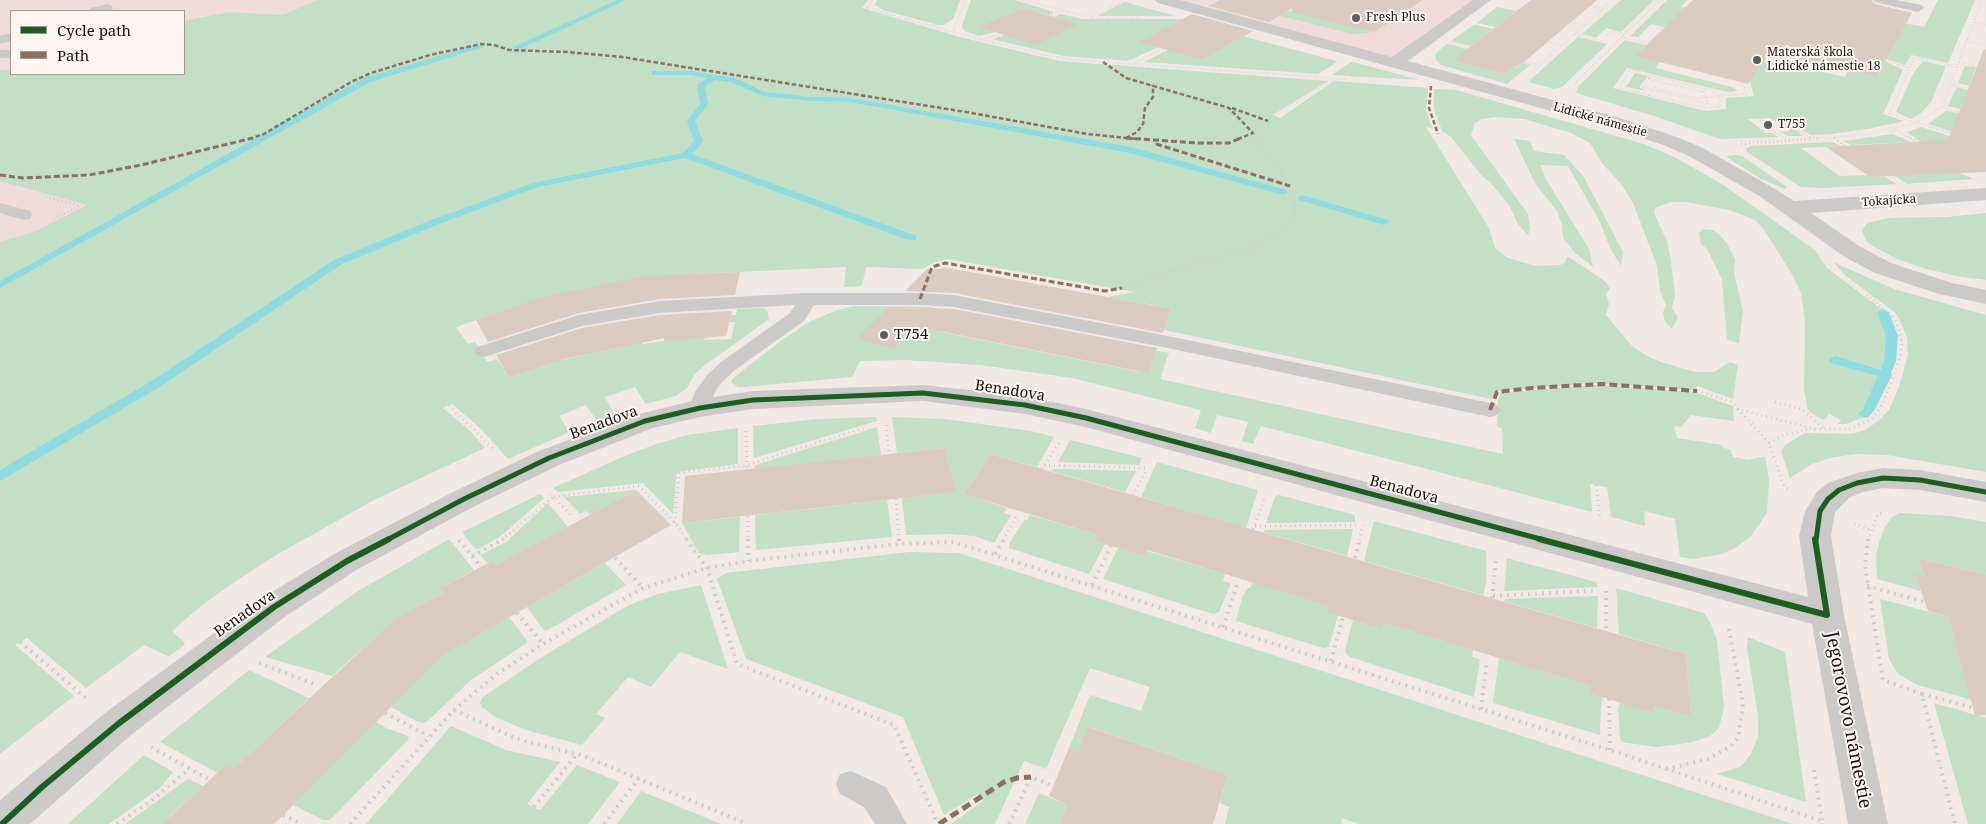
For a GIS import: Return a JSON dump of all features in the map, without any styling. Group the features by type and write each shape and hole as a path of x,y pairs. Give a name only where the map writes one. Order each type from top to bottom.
{"street":[{"name":"Lidické námestie","path":"1163,0 1613,122 1670,141 1714,162 1792,208 1850,251 1883,268 1948,289 1986,297"},
{"path":"1396,63 1483,0"},
{"name":"Tokajícka","path":"1792,208 1986,194"},
{"name":"Benadova","path":"2,824 42,787 118,724 274,607 347,561 453,504 549,458 645,421 700,408 753,400 923,393 1025,405 1096,420 1827,615"},
{"path":"1827,615 1815,536 1820,510 1828,499 1840,490 1857,483 1883,478 1920,480 1986,492"},
{"name":"Jegorovovo námestie","path":"1827,615 1868,824"}],"lane":[{"path":"1879,0 1918,8"},
{"path":"99,10 107,8"},
{"path":"0,208 24,215"},
{"path":"484,351 579,321 615,314 696,304 806,300 920,299 954,301 1168,342 1490,410"},
{"path":"700,408 705,392 714,379 728,366 797,317 804,308 806,300"},
{"path":"851,784 875,797 892,824"}],"path":[{"path":"872,0 867,8 1044,55 1076,60 1354,80"},
{"path":"953,32 966,0"},
{"path":"1507,93 1613,0"},
{"path":"1571,86 1660,0"},
{"path":"1737,144 1833,138 1895,129 1916,123 1942,107 1982,0"},
{"path":"1591,5 1604,8"},
{"path":"1980,5 1986,6"},
{"path":"1048,17 1061,11"},
{"path":"1091,18 1146,18"},
{"path":"1571,22 1584,26"},
{"path":"1974,22 1986,25"},
{"path":"1574,34 1601,41 1611,31 1625,34"},
{"path":"983,39 1000,34"},
{"path":"1622,37 1648,43"},
{"path":"1548,42 1562,45"},
{"path":"1966,42 1985,45"},
{"path":"1131,64 1162,49"},
{"path":"1957,66 1915,57 1889,114 1986,145"},
{"path":"1886,60 1910,68"},
{"path":"1524,62 1538,66"},
{"path":"1959,62 1977,66"},
{"path":"1630,70 1706,88 1714,91 1719,96 1721,107 1705,108 1619,88 1630,70"},
{"path":"1655,88 1696,98 1746,94 1743,83 1751,72"},
{"path":"1651,75 1642,87 1708,104"},
{"path":"1649,95 1664,78"},
{"path":"1122,288 1175,270 1252,248 1285,230 1294,214 1296,204 1280,169 1258,143 1254,133 1257,128 1334,79"},
{"path":"1648,79 1704,92"},
{"path":"1950,84 1968,88"},
{"path":"1706,88 1704,92 1710,108"},
{"path":"1942,107 1959,112"},
{"path":"1797,129 1812,139"},
{"path":"1895,129 1917,142"},
{"path":"1775,132 1789,140"},
{"path":"1833,138 1845,146"},
{"path":"1769,443 1783,435 1814,429 1849,429 1872,420 1882,405 1900,358 1902,342 1897,324 1891,313"},
{"path":"1697,391 1732,402 1769,443 1784,486 1796,496"},
{"path":"1775,402 1802,409 1824,429"},
{"path":"449,405 490,446"},
{"path":"1738,409 1814,429"},
{"path":"674,523 679,473 746,468 886,422 889,454"},
{"path":"746,446 746,468"},
{"path":"1054,451 1043,467 1147,468"},
{"path":"1133,495 1150,462"},
{"path":"472,556 503,539 553,497 639,486 674,523 707,568 737,664 894,725 938,824"},
{"path":"548,491 573,517"},
{"path":"896,499 899,544"},
{"path":"1260,510 1254,528 1363,525"},
{"path":"1887,511 1878,514 1868,538 1865,566 1883,680 1922,694 1986,712"},
{"path":"748,516 748,561"},
{"path":"996,554 1016,517"},
{"path":"1354,558 1365,519"},
{"path":"460,541 481,567"},
{"path":"350,824 454,710 497,674 543,644 644,588 707,568 748,561 899,544 953,542 996,554 1610,750 1822,821 1822,824"},
{"path":"1092,585 1111,546"},
{"path":"1496,557 1493,597 1606,588 1606,630"},
{"path":"615,558 644,588"},
{"path":"1223,627 1237,585"},
{"path":"1867,586 1925,602"},
{"path":"517,613 543,644"},
{"path":"1666,770 1715,756 1731,746 1738,738 1743,704 1726,615"},
{"path":"1331,661 1343,617"},
{"path":"252,660 314,684"},
{"path":"1481,709 1487,662"},
{"path":"1922,694 1955,824"},
{"path":"1609,700 1610,750"},
{"path":"454,710 517,739 577,754 747,824"},
{"path":"385,713 429,736"},
{"path":"534,807 577,754"},
{"path":"168,757 210,780"},
{"path":"117,824 155,798 189,769"},
{"path":"604,824 639,778"},
{"path":"1009,824 1031,778 1053,786"},
{"path":"283,814 302,824"}],"shaded area":[{"path":"0,0 317,0 283,15 229,12 185,22 185,10 10,10 10,75 75,75 87,205 0,281"},
{"path":"1163,0 1483,0 1395,63"}],"green space":[{"path":"317,0 868,0 862,8 960,37 1060,61 1328,81 1273,115 1280,118 1334,81 1428,88 1426,110 1432,128 1426,127 1489,228 1495,248 1508,258 1536,266 1560,265 1565,263 1567,257 1572,259 1606,282 1610,289 1606,294 1609,304 1606,315 1632,346 1647,356 1694,372 1714,372 1730,362 1738,365 1733,399 1697,386 1695,390 1593,383 1495,391 1491,399 1164,330 1171,308 1108,297 1134,292 947,259 935,262 923,269 866,267 862,286 844,287 846,267 673,275 537,299 456,327 468,344 475,342 487,362 497,359 509,378 552,363 540,344 562,360 626,346 643,323 643,344 686,338 705,337 704,340 731,339 735,322 729,322 731,315 736,315 737,309 763,308 767,310 769,319 705,365 694,375 687,388 676,396 646,404 635,387 605,397 614,414 597,421 586,405 559,416 570,432 508,459 481,429 452,404 443,408 470,431 485,448 374,500 278,554 239,579 202,605 172,631 185,643 169,656 144,645 86,688 27,638 15,645 74,696 0,754 0,242 36,231 87,205 0,181 0,70 10,71 10,75 185,75 185,22 229,12 283,15"},
{"path":"877,0 960,0 953,19 944,25 938,25 883,10 875,5"},
{"path":"971,0 1015,0 1054,12 1048,15 1023,8 1005,16 996,32 979,36 964,31 962,26"},
{"path":"1621,0 1654,0 1621,32 1606,28 1596,38 1582,34"},
{"path":"1667,0 1687,0 1681,7 1706,13 1689,32 1651,24 1638,37 1630,36"},
{"path":"1938,0 1975,0 1948,63 1911,55 1905,65 1886,59 1905,23 1924,27"},
{"path":"1124,2 1173,15 1174,16 1098,16"},
{"path":"1241,6 1294,12 1374,32 1352,34"},
{"path":"1497,7 1517,11 1496,27 1477,23"},
{"path":"1061,14 1082,19 1182,19 1158,47 1128,61 1063,56 992,39 1004,35 1077,24 1053,17"},
{"path":"1476,25 1493,29 1471,46 1451,41 1472,26"},
{"path":"1217,29 1337,62 1318,74 1144,62 1170,49 1174,52 1202,60 1218,51 1219,47 1223,48 1239,39"},
{"path":"1578,37 1607,44 1562,87 1554,89 1528,82"},
{"path":"1625,40 1646,45 1635,56 1660,62 1655,68 1732,87 1738,91 1728,92 1627,68 1613,88 1706,111 1726,109 1726,98 1754,96 1750,81 1765,59 1845,77 1848,71 1876,77 1885,61 1903,70 1883,114 1904,121 1832,134 1811,135 1801,129 1794,129 1803,136 1788,136 1780,132 1789,131 1770,118 1748,119 1766,133 1770,132 1778,137 1720,139 1654,116 1576,93 1578,87"},
{"path":"1447,44 1468,49 1453,60 1503,74 1513,66 1517,68 1522,63 1530,65 1507,84 1441,65 1436,60 1435,55"},
{"path":"1923,61 1946,66 1931,102 1921,113 1911,119 1896,112 1913,74"},
{"path":"1353,62 1420,80 1332,75"},
{"path":"1965,66 1976,67 1969,86 1958,83"},
{"path":"1635,73 1648,76 1639,87 1646,91 1626,87"},
{"path":"1957,87 1968,90 1960,109 1948,106"},
{"path":"1434,89 1456,90 1644,144 1676,158 1722,184 1815,250 1827,268 1884,311 1880,311 1887,327 1889,341 1888,358 1869,403 1861,413 1864,417 1846,424 1838,424 1841,420 1829,414 1824,420 1810,412 1807,408 1804,389 1805,320 1801,293 1792,274 1764,230 1755,220 1729,210 1686,202 1671,202 1655,208 1654,213 1667,241 1671,262 1675,295 1672,308 1678,317 1672,329 1665,322 1663,312 1666,306 1660,290 1657,266 1633,203 1622,185 1602,163 1590,143 1571,133 1524,119 1496,117 1482,119 1475,123 1471,135 1528,214 1530,229 1528,235 1518,224 1509,205 1490,182 1482,176 1451,137 1442,131 1434,109"},
{"path":"1946,111 1959,113 1972,138 1928,124"},
{"path":"1921,127 1978,145 1921,142 1907,132"},
{"path":"1893,134 1911,142 1851,145 1844,141"},
{"path":"1514,139 1530,141 1534,151 1564,155 1584,177 1623,252 1621,266 1610,248 1600,222 1568,166 1540,165 1547,181 1589,249 1593,267 1575,253 1563,238 1562,225 1557,211 1536,185"},
{"path":"1832,142 1841,146 1801,148 1840,176 1867,175 1871,177 1885,177 1897,184 1822,188 1801,187 1747,152 1746,148 1751,146"},
{"path":"1725,156 1742,156 1787,187 1785,189 1761,179"},
{"path":"1960,173 1973,179 1907,184 1892,174"},
{"path":"1986,213 1986,280 1926,269 1897,259 1866,241 1862,230 1867,223 1888,218 1947,217"},
{"path":"1702,229 1713,230 1720,235 1728,245 1735,260 1734,273 1743,311 1739,344 1727,339 1722,279 1707,249 1701,244 1699,233"},
{"path":"1833,262 1894,289 1986,315 1986,472 1887,455 1857,454 1834,457 1812,464 1790,478 1781,451 1785,445 1805,433 1851,434 1863,431 1877,422 1889,410 1899,387 1908,355 1907,338 1899,318 1894,312 1846,276"},
{"path":"855,306 929,307 953,311 941,332 1141,372 1149,349 1169,353 1160,379 1503,454 1502,428 1497,427 1498,400 1501,393 1595,385 1694,392 1733,406 1734,421 1691,415 1681,427 1674,426 1677,438 1722,445 1723,448 1730,449 1733,457 1749,460 1765,456 1769,480 1767,513 1751,536 1737,547 1722,554 1693,559 1680,557 1675,519 1644,511 1645,526 1611,517 1607,487 1590,484 1592,512 1261,426 1253,444 1242,441 1248,422 1217,415 1211,433 1195,428 1201,410 1072,378 980,365 906,360 860,361 852,377 745,387 738,387 731,382 733,378 782,340 811,321 837,310"},
{"path":"876,417 877,421 754,458 753,426 818,419"},
{"path":"892,417 945,419 1031,431 1054,437 1037,467 990,454 964,494 1007,508 1004,513 1011,515 994,543 974,536 949,534 906,535 902,498 956,492 945,448 897,453"},
{"path":"877,427 881,455 754,469 755,465"},
{"path":"738,428 738,464 677,472 673,514 643,483 558,492 553,488 656,444 687,435"},
{"path":"1070,440 1142,458 1139,465 1058,462"},
{"path":"1157,462 1258,490 1246,528 1141,497"},
{"path":"1053,469 1136,471 1125,492 1051,471"},
{"path":"636,490 590,515 586,511 580,514 564,497"},
{"path":"540,494 544,498 501,536 476,550 462,532"},
{"path":"1279,495 1352,514 1355,516 1355,522 1266,523 1275,497"},
{"path":"887,500 892,537 756,550 755,515"},
{"path":"548,503 568,527 496,565 492,561 487,563 480,555 506,542"},
{"path":"1900,513 1951,516 1986,522 1986,575 1919,558 1925,576 1916,575 1921,591 1877,579 1876,556 1879,542 1885,527 1892,517"},
{"path":"1030,515 1098,535 1105,544 1089,574 1009,548 1009,544 1025,519 1027,520"},
{"path":"740,517 739,552 707,555 699,553 682,523"},
{"path":"1374,521 1486,551 1486,583 1483,595 1364,561"},
{"path":"1353,529 1347,556 1263,532 1265,530"},
{"path":"449,539 474,570 441,588 444,593 418,607 449,651 509,617 528,642 471,680 429,720 424,723 418,722 391,707 438,659 380,633 332,676 265,657 358,591"},
{"path":"1118,548 1145,555 1147,551 1225,574 1223,581 1231,583 1219,612 1213,614 1103,579"},
{"path":"909,552 959,553 1793,824 1358,824 1342,818 1341,824 1225,824 1229,807 1220,803 1228,775 1089,727 1078,752 1069,748 1090,695 1141,711 1150,687 1090,668 1046,769 1024,761 995,824 951,824 983,801 977,794 944,815 903,717 746,659 717,579 726,573"},
{"path":"1507,558 1596,582 1598,587 1504,591"},
{"path":"605,563 626,585 546,631 543,629 527,607"},
{"path":"1253,582 1329,606 1328,612 1338,615 1329,647 1323,648 1236,621 1242,598 1247,588 1250,588"},
{"path":"701,585 728,669 680,652 651,687 628,677 596,714 605,718 582,745 526,730 495,717 481,706 480,702 483,697 537,660 627,606 658,594"},
{"path":"1616,588 1704,613 1711,624 1717,640 1724,707 1719,728 1709,737 1688,743 1656,747 1622,742 1618,709 1620,702 1654,713 1654,706 1691,717 1686,654 1619,634"},
{"path":"1598,596 1597,628 1503,601 1506,599"},
{"path":"1880,599 1949,617 1962,665 1986,672 1986,704 1918,685 1898,674 1889,659"},
{"path":"1353,620 1383,629 1384,623 1473,650 1472,657 1480,659 1474,697 1350,657 1346,654 1345,650"},
{"path":"1748,637 1785,652 1806,802 1717,774 1740,767 1751,754 1758,737 1758,716 1747,647"},
{"path":"1499,658 1591,686 1591,694 1603,697 1601,703 1600,735 1493,703"},
{"path":"249,670 309,698 233,769 226,765 218,773 160,742"},
{"path":"1934,703 1986,718 1986,824 1968,824"},
{"path":"376,722 409,737 333,817 329,820 323,820 293,805"},
{"path":"451,726 506,750 560,762 527,804 540,810 577,765 620,782 588,824 366,824"},
{"path":"144,755 173,772 160,788 109,824 68,824"},
{"path":"188,779 203,786 169,817 174,824 125,824"},
{"path":"641,791 721,824 617,824"},
{"path":"1039,793 1067,805 1059,824 1025,824"}],"building":[{"name":"Fresh Plus","path":"1220,0 1423,0 1374,32 1292,12 1292,8 1269,22 1209,6"},
{"path":"1531,0 1597,0 1524,62 1516,67 1513,66 1503,74 1453,60"},
{"path":"1693,0 1871,0 1875,4 1912,13 1876,77 1769,53 1748,84 1635,56"},
{"path":"1023,8 1078,24 1035,45 979,27"},
{"path":"1192,14 1253,31 1202,60 1139,42"},
{"path":"1984,49 1986,50 1986,172 1870,177 1826,147 1948,140"},
{"path":"943,267 1171,308 1163,333 954,293 905,291 927,269 942,269"},
{"path":"740,272 735,295 660,299 579,313 488,342 476,320 542,297 645,276"},
{"path":"889,307 954,309 1157,348 1148,373 914,326 893,349 857,338"},
{"path":"732,311 726,336 664,341 664,338 560,360 509,378 496,355 582,328 660,315"},
{"path":"945,448 956,492 682,523 685,476"},
{"path":"990,454 1686,654 1691,717 1654,706 1654,713 1591,694 1591,686 1384,623 1383,629 1343,617 1327,612 1329,606 1147,550 1145,556 1095,541 1098,535 964,494"},
{"path":"636,490 671,525 443,655 274,824 162,824 226,765 233,769 394,620 444,593 441,588 492,561 496,565"},
{"path":"1918,558 1986,575 1986,715 1975,716 1949,617 1928,611 1915,574 1925,576"},
{"path":"1088,727 1228,775 1213,824 1059,824 1067,805 1049,796 1069,748 1078,752"}],"waterway":[{"path":"517,47 623,0"},
{"path":"0,285 367,80 480,47"},
{"path":"655,73 691,73 732,80 763,94 811,99 851,100 1131,150 1283,192"},
{"path":"686,155 699,141 691,121 704,104 701,85 714,77"},
{"path":"0,476 157,383 338,262 435,222 536,185 686,155"},
{"path":"686,155 912,238"},
{"path":"1302,198 1384,222"},
{"path":"1883,312 1892,336 1890,361 1884,375"},
{"path":"1835,360 1884,375"},
{"path":"1864,414 1868,411 1884,375"}],"marked path":[{"path":"0,175 23,178 89,175 141,165 250,139 264,134 351,82 371,73 430,55 481,44 494,45 509,50 567,52 622,57 966,112 1087,134 1153,141 1229,143 1253,133 1229,108 1126,78 1103,62"},
{"path":"1126,138 1137,132 1143,124 1145,108 1153,97 1153,85"},
{"path":"1431,86 1429,108 1438,134"},
{"path":"1232,108 1268,121"},
{"path":"1156,144 1290,186"},
{"path":"920,299 932,267 945,263 1105,291 1122,288"},
{"path":"1490,410 1497,392 1532,388 1601,384 1697,391"},
{"path":"939,824 1004,782 1017,778 1031,777"}],"cycle path":[{"path":"2,824 42,787 118,724 274,607 347,561 462,500 549,458 645,421 700,408 753,400 923,393 1025,405 1086,418 1827,615 1815,536 1820,511 1828,499 1839,490 1857,483 1883,478 1920,480 1986,492"}],"place":[{"name":"Fresh Plus","path":"1356,18"},
{"name":"Materská škola Lidické námestie 18","path":"1757,60"},
{"name":"T755","path":"1768,125"},
{"name":"T754","path":"884,335"}]}
